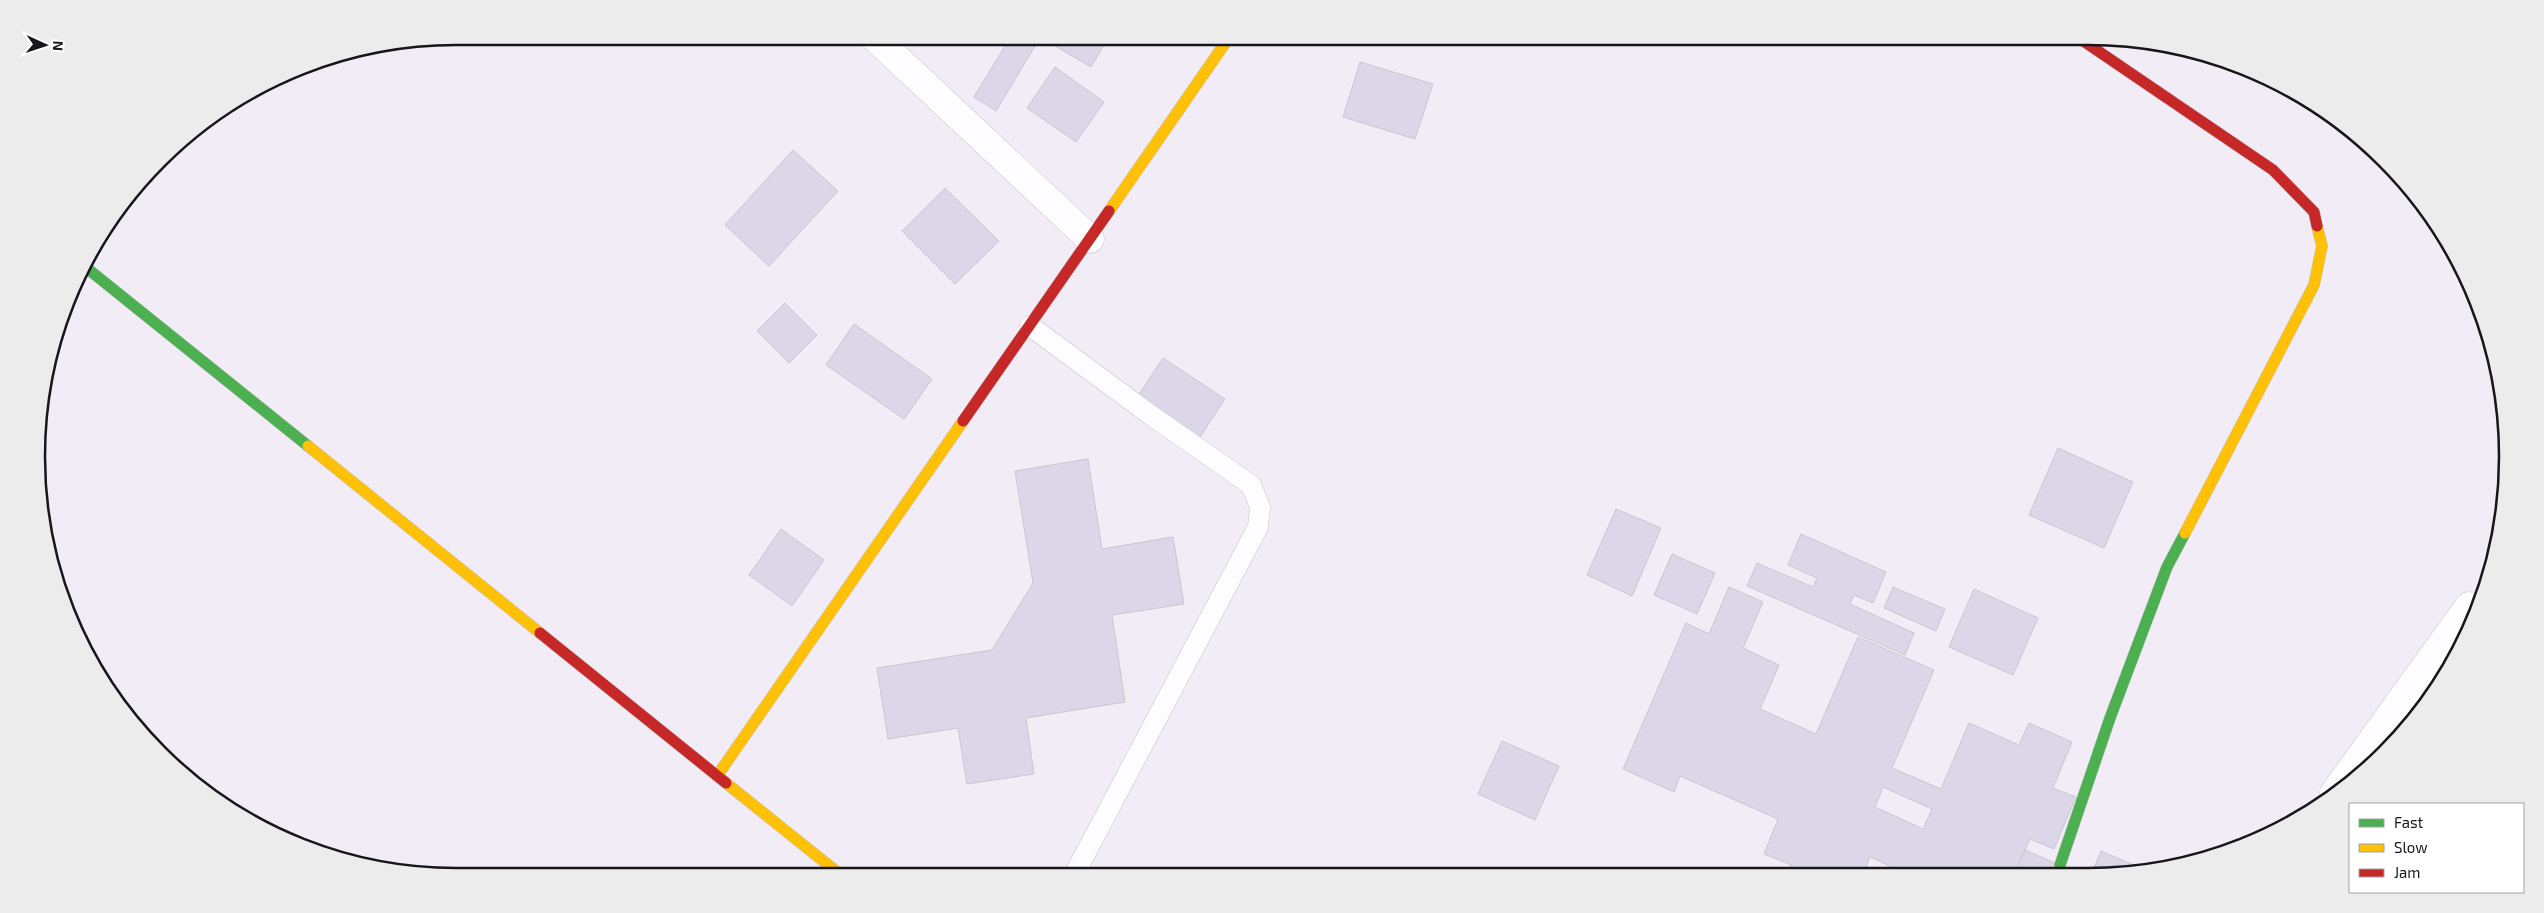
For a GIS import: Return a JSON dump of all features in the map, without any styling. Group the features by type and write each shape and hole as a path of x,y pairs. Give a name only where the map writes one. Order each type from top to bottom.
{"main road":[{"path":"717,776 1224,45"},
{"path":"2060,865 2110,718 2167,567 2314,285 2322,246 2314,212 2273,170 2089,45"},
{"path":"89,271 832,868"}],"street":[{"path":"883,45 1090,238"},
{"path":"2346,777 2469,606 2471,607"}],"lane":[{"path":"1030,326 1152,416 1251,485 1260,507 1258,527 1078,868"}],"building":[{"path":"1006,45 1036,45 996,111 974,97"},
{"path":"1054,45 1104,45 1091,67"},
{"path":"1360,62 1433,84 1415,139 1343,117"},
{"path":"1055,67 1104,102 1076,142 1027,108"},
{"path":"793,150 838,191 769,266 725,225"},
{"path":"945,188 999,241 955,284 902,231"},
{"path":"785,303 817,335 789,363 757,331"},
{"path":"854,324 932,379 904,419 826,365"},
{"path":"1163,358 1225,399 1196,443 1134,402"},
{"path":"2058,448 2133,482 2104,548 2029,515"},
{"path":"1088,459 1102,549 1173,537 1184,604 1112,615 1125,702 1026,718 1034,774 967,784 958,728 888,739 877,668 992,650 1033,583 1015,471"},
{"path":"1616,509 1661,528 1632,596 1587,575"},
{"path":"781,529 824,560 792,606 749,575"},
{"path":"1801,534 1886,572 1873,603 1854,595 1850,604 1914,633 1905,655 1747,586 1757,563 1813,587 1817,578 1788,565"},
{"path":"1672,554 1715,573 1697,614 1654,595"},
{"path":"1729,587 1763,602 1743,648 1779,665 1760,709 1816,734 1858,637 1934,670 1892,768 1941,789 1969,723 2019,745 2029,723 2072,742 2053,788 2076,797 2054,849 2030,839 2017,868 1894,868 1870,857 1865,868 1790,868 1791,865 1764,854 1778,819 1680,776 1674,792 1623,769 1686,623 1709,634","holes":["1883,787 1932,809 1923,829 1875,807"]},
{"path":"1893,587 1945,609 1936,631 1884,608"},
{"path":"1974,589 2038,618 2013,675 1949,647"},
{"path":"1502,741 1559,766 1535,820 1478,794"},
{"path":"2025,850 2066,868 2017,868"},
{"path":"2101,851 2134,865 2114,867 2094,868"}],"traffic: fast":[{"path":"89,270 308,446"},
{"path":"2060,865 2110,718 2167,567 2185,533"}],"traffic: slow":[{"path":"1109,211 1224,45"},
{"path":"2185,533 2314,285 2322,246 2317,226"},
{"path":"717,776 963,421"},
{"path":"308,446 540,633"},
{"path":"726,783 832,868"}],"traffic: jam":[{"path":"2089,45 2273,170 2314,212 2317,226"},
{"path":"963,421 1109,211"},
{"path":"540,633 726,783"}]}
